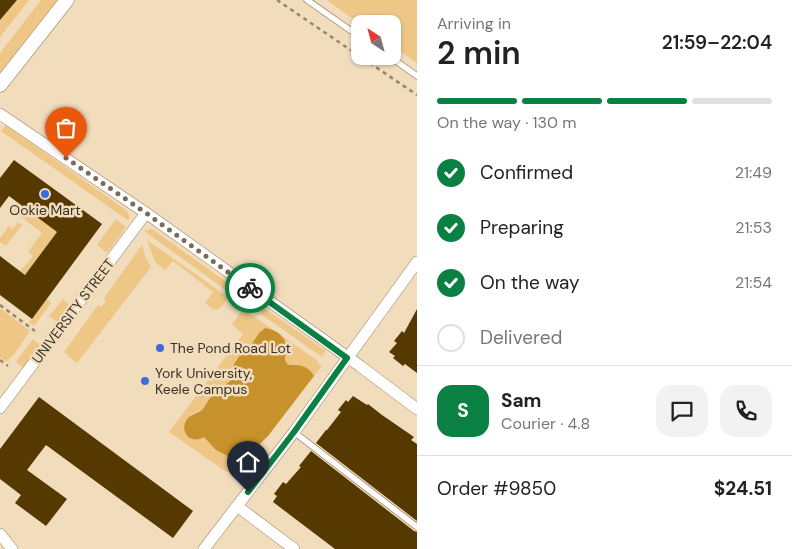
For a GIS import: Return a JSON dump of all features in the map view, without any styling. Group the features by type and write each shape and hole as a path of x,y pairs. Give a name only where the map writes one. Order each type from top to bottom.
{"street":[{"path":"0,85 67,0"},
{"path":"0,114 146,213 417,409"},
{"name":"UNIVERSITY STREET","path":"0,408 146,213"},
{"path":"204,549 294,432 417,262"},
{"path":"237,506 294,549"},
{"path":"0,534 12,549"}],"lane":[{"path":"307,0 351,30"},
{"path":"401,65 417,76"},
{"path":"294,432 417,527"}],"path":[{"path":"277,0 417,95"},
{"path":"0,304 35,331"},
{"path":"0,360 8,366"}],"shaded area":[{"path":"17,0 29,0 0,37 0,20"},
{"path":"41,0 58,0 0,73 0,53"},
{"path":"327,0 417,0 417,63 401,52 401,15 351,15 351,17"},
{"path":"6,125 123,208 129,214 129,221 1,131"},
{"path":"19,203 57,232 25,275 20,271 33,256 28,252 42,233 13,211"},
{"path":"116,219 126,227 107,253 97,245"},
{"path":"18,222 22,225 6,246 0,242 0,238 9,226 13,229"},
{"path":"152,229 228,283 231,286 230,293 144,231"},
{"path":"147,240 228,297 222,306 217,310 212,309 205,303 213,292 173,261 165,270 155,262"},
{"path":"142,245 151,267 77,363 64,352 98,305 101,307 106,301 104,298"},
{"path":"47,299 51,303 34,326 29,322"},
{"path":"63,299 70,305 57,322 49,316"},
{"path":"258,304 326,351 322,357 248,305"},
{"path":"0,308 30,331 15,353 6,362 0,357"},
{"path":"243,309 272,329 265,328 259,333 249,348 240,355 232,379 210,398 203,409 190,415 189,437 197,440 204,437 217,450 233,459 251,452 268,436 234,479 230,473 169,432 243,334 232,324"},
{"path":"265,328 282,336 286,343 285,360 288,365 303,366 314,376 268,436 251,452 233,459 216,450 204,437 199,439 190,438 185,431 185,422 188,418 202,410 208,400 232,379 234,364"},
{"path":"282,336 318,361 322,366 314,376 312,372 296,364 288,365 285,360 286,345"},
{"path":"33,339 40,345 24,368 16,362"}],"building":[{"path":"0,0 17,0 0,20"},
{"path":"14,160 102,224 32,319 0,295 0,256 25,275 57,232 9,196 0,208 0,178"},
{"path":"417,309 417,373 405,364 403,366 389,352 397,343 394,341 402,331 404,333"},
{"path":"353,396 368,404 414,437 411,440 417,444 417,521 316,443 341,412 338,410 346,400 348,402"},
{"path":"39,397 193,511 173,538 46,445 27,470 67,499 46,526 15,503 21,495 0,479 0,449"},
{"path":"311,451 417,532 417,549 335,549 273,502 277,496 274,494 283,482 286,484 301,467 299,466"}],"way so far":[{"path":"66,158 250,288"}],"place":[{"name":"Ookie Mart","path":"45,194"},
{"name":"The Pond Road Lot","path":"160,348"},
{"name":"York University, Keele Campus","path":"145,381"}],"route":[{"path":"248,492 347,358 250,288"}]}
